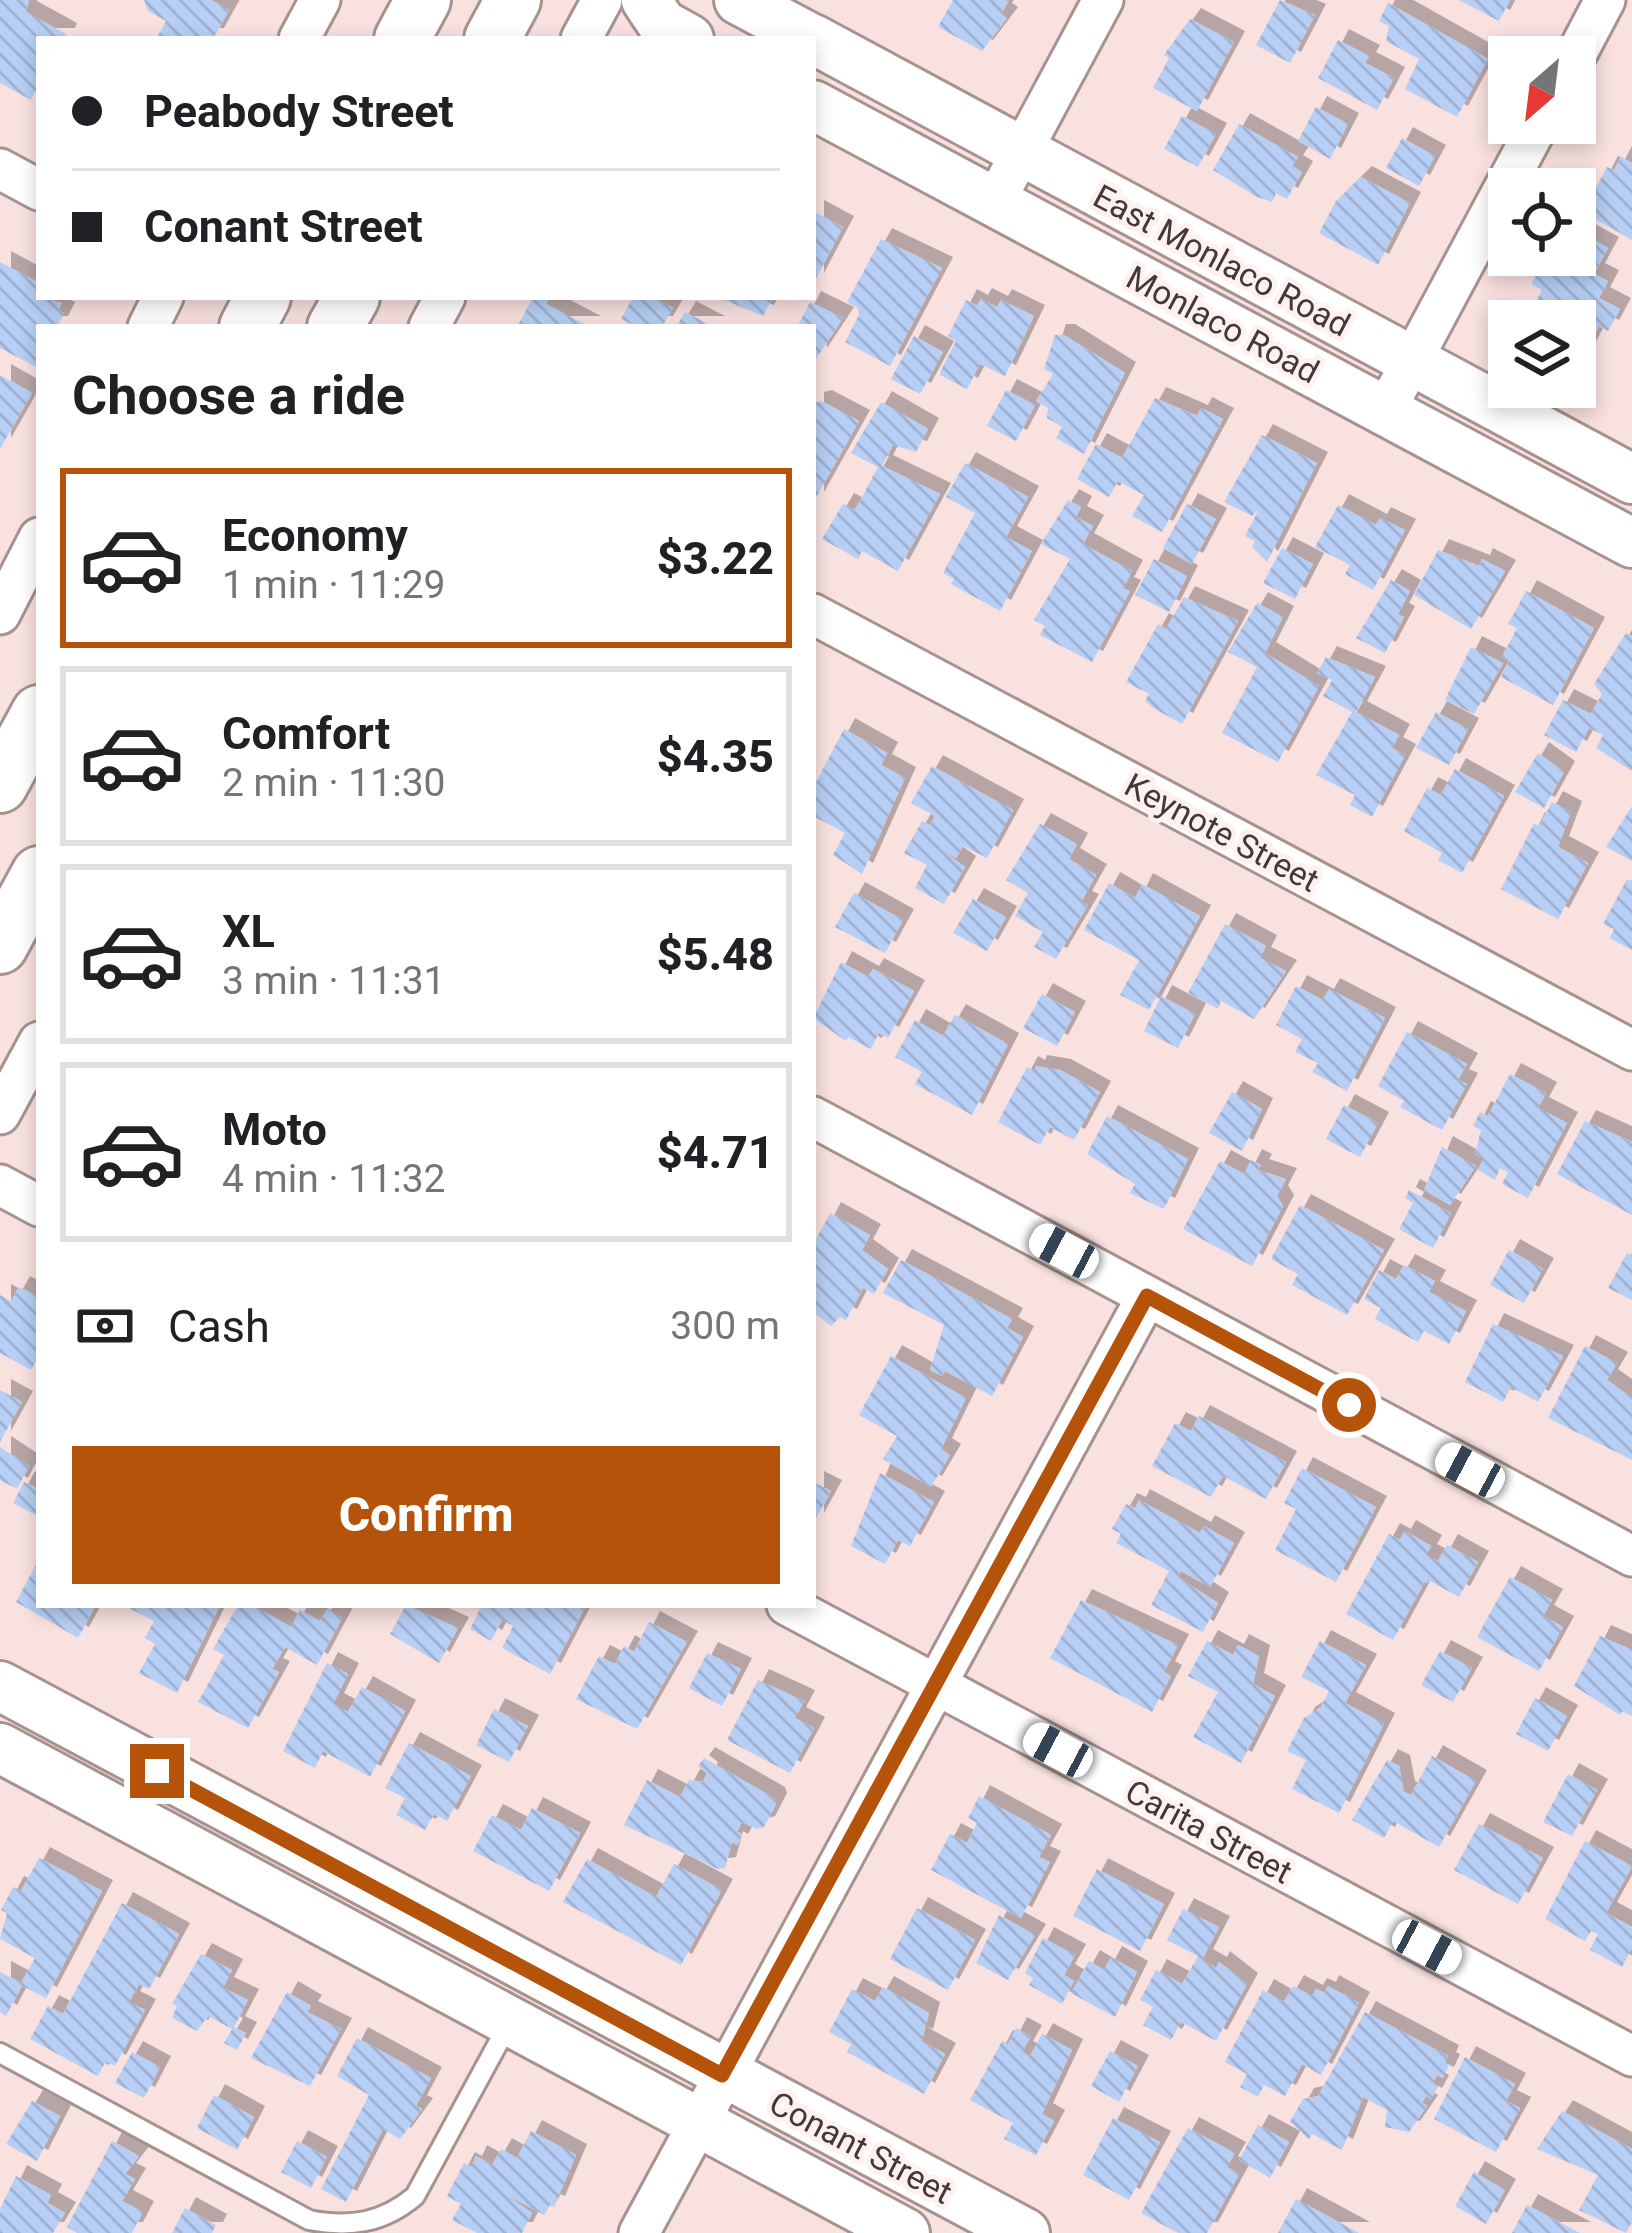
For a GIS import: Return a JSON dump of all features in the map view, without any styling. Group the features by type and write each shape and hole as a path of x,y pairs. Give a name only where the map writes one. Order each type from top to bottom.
{"main road":[{"path":"404,36 423,0"},
{"path":"494,36 514,0"},
{"path":"0,785 36,719"},
{"path":"0,946 36,880"}],"street":[{"path":"301,36 320,0"},
{"path":"583,36 602,0"},
{"path":"646,0 662,24 684,36"},
{"name":"East Monlaco Road","path":"740,0 807,36"},
{"path":"994,202 1103,0"},
{"path":"1586,36 1605,0"},
{"name":"East Monlaco Road","path":"816,41 1632,479"},
{"name":"Monlaco Road","path":"816,107 1632,543"},
{"path":"1385,410 1528,144"},
{"path":"0,169 36,188"},
{"path":"0,614 36,544"},
{"name":"Keynote Street","path":"816,616 1632,1050"},
{"path":"0,1114 36,1048"},
{"path":"816,1119 1632,1556"},
{"path":"0,1185 36,1204"},
{"path":"639,2233 1147,1296"},
{"name":"Carita Street","path":"793,1608 1632,2056"},
{"name":"Conant Street","path":"0,1686 1025,2233"},
{"name":"Conant Street","path":"0,1748 894,2230"}],"lane":[{"path":"0,2054 309,2219 340,2226 395,2212 416,2196 511,2021"}],"building":[{"path":"0,0 29,0 26,12 66,34 36,36 36,90 31,100 0,83"},
{"path":"144,0 211,0 229,10 215,36 158,36 166,21 148,11"},
{"path":"953,0 1009,0 1001,14 1007,18 982,51 938,27"},
{"path":"1280,0 1315,15 1290,63 1256,45"},
{"path":"1459,0 1510,0 1499,21"},
{"path":"1388,3 1488,59 1457,117 1405,89 1419,59 1386,41 1389,26 1379,21"},
{"path":"1190,19 1234,42 1197,111 1153,88 1169,58 1164,55"},
{"path":"1338,40 1369,56 1365,63 1394,78 1377,110 1318,78"},
{"path":"1316,107 1348,124 1330,159 1298,141"},
{"path":"1182,116 1216,134 1198,167 1164,149"},
{"path":"1239,124 1298,157 1292,166 1302,172 1287,199 1276,193 1272,202 1257,197 1213,170"},
{"path":"1402,138 1435,156 1419,186 1386,168"},
{"path":"1621,157 1632,163 1632,240 1596,219 1596,188 1607,167 1614,170"},
{"path":"1361,177 1410,203 1378,265 1319,233 1336,201"},
{"path":"816,213 843,227 816,278"},
{"path":"881,239 942,268 890,366 845,342 859,315 858,308 847,302"},
{"path":"1596,241 1608,248 1596,270"},
{"path":"0,262 36,281 36,300 62,303 58,310 64,313 58,324 36,324 36,367 0,348"},
{"path":"1596,275 1608,281 1599,298 1620,309 1608,331 1599,326 1596,332 1596,300 1537,300 1542,290 1531,284 1535,276"},
{"path":"981,299 997,307 1001,300 1034,316 1005,376 980,364 967,389 940,375 956,341 948,336 966,300 977,306"},
{"path":"531,300 548,300 546,304 584,324 519,324"},
{"path":"631,300 658,300 673,308 664,324 631,324 621,319"},
{"path":"724,300 771,300 763,316"},
{"path":"810,302 843,318 816,359 816,324 799,324"},
{"path":"685,312 708,324 678,324"},
{"path":"1055,335 1064,335 1125,373 1084,454 1056,438 1062,427 1047,418 1048,408 1036,401 1053,374 1044,369"},
{"path":"914,336 943,352 920,394 891,379"},
{"path":"0,375 32,393 0,449"},
{"path":"1006,390 1035,405 1016,441 987,426"},
{"path":"1155,398 1197,416 1201,408 1223,419 1162,532 1132,516 1144,495 1118,481 1109,497 1077,479 1096,444 1122,458"},
{"path":"816,402 859,421 816,498"},
{"path":"881,402 928,429 916,452 893,445 882,466 940,494 898,571 862,551 858,559 822,539 843,504 855,510 878,467 851,453"},
{"path":"1262,435 1317,463 1267,562 1252,547 1255,541 1245,536 1259,509 1252,516 1224,502"},
{"path":"965,463 1028,497 1006,537 1032,551 1000,611 951,584 954,579 943,573 975,513 946,497"},
{"path":"1068,500 1081,507 1076,517 1093,526 1083,544 1132,571 1123,588 1130,591 1092,662 1040,635 1045,626 1034,620 1070,559 1041,544"},
{"path":"1187,504 1216,519 1192,564 1163,548"},
{"path":"1338,505 1376,525 1380,518 1405,530 1373,590 1345,574 1350,565 1315,547"},
{"path":"1282,548 1313,564 1295,599 1263,583"},
{"path":"1438,550 1479,566 1482,559 1505,571 1471,629 1414,595"},
{"path":"1154,559 1187,576 1169,612 1135,595"},
{"path":"1391,580 1410,591 1398,614 1404,617 1385,653 1356,638"},
{"path":"1526,591 1594,628 1553,705 1501,677 1509,661 1502,657 1517,628 1508,624"},
{"path":"1184,597 1238,621 1182,724 1145,701 1149,694 1126,682 1158,624 1166,629"},
{"path":"1257,603 1283,617 1265,653 1319,686 1278,762 1222,733 1257,667 1228,652"},
{"path":"1626,633 1632,636 1632,771 1596,748 1603,735 1589,728 1576,752 1544,735 1563,700 1591,714 1602,694 1594,684"},
{"path":"1471,647 1503,663 1474,714 1445,700"},
{"path":"1326,657 1375,677 1356,712 1399,735 1392,748 1405,755 1372,817 1350,805 1355,795 1316,775 1352,712 1323,696 1332,680 1317,673"},
{"path":"1436,712 1468,729 1449,765 1416,748"},
{"path":"844,729 887,753 881,765 905,778 862,874 833,855 845,833 816,818 816,782"},
{"path":"1538,753 1564,772 1544,808 1515,792"},
{"path":"932,766 1013,810 987,858 963,846 956,858 940,849 965,867 944,904 915,888 927,865 904,853 922,821 930,825 935,816 911,803"},
{"path":"1455,769 1504,796 1462,873 1438,860 1442,853 1404,831 1427,788 1441,795"},
{"path":"1552,802 1571,812 1558,847 1588,863 1558,919 1501,889 1534,823 1539,826"},
{"path":"1632,806 1632,861 1606,847"},
{"path":"1040,824 1077,844 1069,859 1096,875 1081,902 1088,905 1056,959 1034,947 1043,932 1015,916 1028,893 1006,880"},
{"path":"1627,879 1632,882 1632,950 1610,938 1614,929 1603,924"},
{"path":"1109,883 1135,898 1142,884 1200,916 1149,1010 1120,995 1139,960 1084,930"},
{"path":"854,893 903,920 885,953 835,927"},
{"path":"973,899 1006,917 987,951 953,933"},
{"path":"1225,924 1266,946 1260,958 1286,971 1254,1019 1221,1001 1218,1009 1188,993"},
{"path":"841,962 868,977 873,969 914,991 888,1038 879,1033 871,1049 848,1037 846,1041 816,1020"},
{"path":"1296,986 1323,1000 1329,989 1385,1018 1347,1091 1312,1072 1318,1063 1295,1052 1302,1039 1276,1025"},
{"path":"1042,994 1075,1012 1057,1046 1023,1028"},
{"path":"1161,996 1195,1014 1178,1048 1144,1031"},
{"path":"955,1015 1008,1044 972,1115 915,1084 922,1072 895,1057 915,1020 943,1036"},
{"path":"1407,1032 1467,1064 1458,1080 1467,1084 1442,1130 1400,1107 1404,1101 1378,1086"},
{"path":"1036,1066 1060,1070 1100,1092 1074,1140 1050,1127 1040,1145 998,1122 1027,1067 1034,1071"},
{"path":"1510,1074 1546,1093 1538,1108 1567,1123 1528,1198 1502,1184 1508,1172 1500,1168 1495,1180 1478,1170 1484,1158 1475,1154 1481,1130 1473,1126 1480,1112 1488,1116"},
{"path":"1232,1092 1262,1109 1242,1151 1209,1133"},
{"path":"1344,1105 1378,1123 1360,1157 1326,1139"},
{"path":"1107,1116 1188,1159 1164,1209 1130,1193 1135,1184 1087,1154"},
{"path":"1585,1121 1632,1142 1632,1215 1557,1174"},
{"path":"1442,1147 1476,1166 1450,1205 1424,1190"},
{"path":"1251,1160 1261,1165 1258,1170 1286,1179 1277,1196 1283,1206 1252,1266 1183,1229 1220,1161 1244,1174"},
{"path":"1409,1190 1451,1213 1433,1248 1399,1229 1413,1203 1405,1198"},
{"path":"1300,1205 1384,1250 1347,1315 1292,1285 1298,1274 1271,1259"},
{"path":"830,1213 870,1235 862,1250 888,1269 874,1294 863,1288 846,1320 840,1317 831,1326 816,1314 816,1239"},
{"path":"1509,1250 1543,1269 1524,1303 1490,1285"},
{"path":"1627,1253 1632,1256 1632,1300 1608,1288"},
{"path":"901,1260 1012,1319 1007,1328 1023,1337 992,1396 945,1371 942,1376 930,1370 944,1325 883,1293"},
{"path":"1404,1265 1435,1281 1429,1292 1466,1311 1449,1344 1424,1331 1418,1342 1375,1319 1381,1308 1364,1299 1379,1270 1396,1279"},
{"path":"19,1287 36,1296 36,1361 31,1370 0,1353 0,1295 11,1301"},
{"path":"1493,1324 1563,1356 1538,1402 1511,1387 1503,1402 1465,1382"},
{"path":"1585,1346 1617,1363 1607,1380 1632,1398 1632,1460 1548,1418"},
{"path":"891,1356 966,1398 941,1449 950,1455 931,1487 883,1459 897,1436 859,1415"},
{"path":"0,1390 22,1402 0,1442"},
{"path":"1199,1416 1286,1462 1266,1499 1223,1476 1211,1497 1152,1466 1175,1423 1191,1431"},
{"path":"0,1447 29,1466 17,1489 0,1480"},
{"path":"1302,1468 1376,1507 1336,1582 1275,1550 1296,1509 1284,1503"},
{"path":"880,1473 934,1502 910,1546 898,1540 885,1564 851,1546"},
{"path":"24,1482 36,1488 36,1515 13,1503"},
{"path":"816,1484 831,1491 816,1518"},
{"path":"1139,1500 1200,1533 1204,1526 1234,1543 1210,1587 1181,1571 1178,1577 1218,1603 1203,1632 1151,1605 1169,1571 1116,1543 1121,1534 1112,1529 1126,1504 1135,1508"},
{"path":"1405,1531 1431,1546 1426,1555 1438,1561 1447,1545 1478,1562 1459,1597 1430,1581 1424,1583 1393,1640 1346,1614 1389,1534 1400,1540"},
{"path":"36,1565 36,1608 94,1608 78,1638 16,1602"},
{"path":"1510,1577 1552,1600 1543,1616 1563,1627 1539,1671 1477,1637"},
{"path":"1081,1600 1178,1645 1164,1672 1171,1676 1152,1712 1050,1658"},
{"path":"129,1608 219,1608 177,1693 139,1673 155,1644 145,1638 154,1621"},
{"path":"236,1608 257,1608 291,1627 300,1610 320,1621 327,1609 342,1618 317,1665 285,1647 272,1669 279,1672 248,1728 198,1702 224,1655 213,1649"},
{"path":"404,1608 458,1628 439,1663 390,1634"},
{"path":"584,1608 550,1674 502,1648 513,1626 502,1620 491,1641 470,1629 480,1609"},
{"path":"649,1622 687,1642 637,1729 576,1699 599,1656 615,1664 624,1646 634,1652"},
{"path":"1600,1636 1632,1650 1632,1716 1622,1711 1620,1715 1574,1686"},
{"path":"1207,1641 1233,1655 1238,1645 1259,1656 1253,1684 1275,1696 1241,1763 1193,1737 1218,1692 1188,1676"},
{"path":"1320,1641 1366,1665 1345,1703 1384,1724 1339,1813 1292,1789 1306,1760 1287,1751 1304,1718 1321,1707 1329,1691 1301,1677"},
{"path":"1440,1651 1472,1668 1453,1702 1421,1685"},
{"path":"707,1653 741,1669 722,1706 689,1688"},
{"path":"327,1663 348,1674 333,1704 348,1712 362,1687 405,1711 370,1777 323,1751 315,1768 283,1751"},
{"path":"758,1680 804,1701 795,1718 814,1728 790,1773 727,1740"},
{"path":"1535,1698 1567,1716 1548,1751 1516,1734"},
{"path":"494,1709 528,1726 509,1762 476,1745"},
{"path":"409,1743 471,1776 447,1821 434,1814 425,1830 396,1815 405,1798 385,1788"},
{"path":"1432,1756 1476,1781 1439,1847 1393,1821 1384,1838 1352,1820 1387,1760 1399,1766 1404,1792 1411,1795"},
{"path":"704,1758 774,1798 776,1804 764,1827 742,1822 737,1832 743,1834 737,1845 732,1842 725,1868 718,1869 624,1825 647,1780 680,1797 689,1780 703,1782 707,1773 698,1766"},
{"path":"1568,1774 1597,1790 1572,1836 1543,1822"},
{"path":"979,1796 1051,1835 1039,1857 1050,1862 1021,1918 931,1870 950,1834 967,1843 977,1823 968,1818"},
{"path":"532,1808 580,1833 549,1891 473,1851 492,1815 521,1830"},
{"path":"1479,1824 1543,1858 1518,1904 1454,1870"},
{"path":"1585,1841 1632,1866 1606,1913 1632,1927 1632,1948 1622,1967 1590,1950 1598,1934 1591,1931 1585,1941 1545,1919"},
{"path":"39,1858 102,1891 46,1998 22,1986 6,2016 0,2012 0,1972 21,1983 35,1958 0,1939 7,1913 1,1910 13,1887 21,1891"},
{"path":"587,1859 656,1897 674,1864 722,1890 681,1965 563,1902"},
{"path":"1097,1869 1164,1904 1140,1951 1073,1916"},
{"path":"122,1903 179,1934 149,1989 139,1984 129,2002 145,2010 115,2066 106,2061 98,2076 30,2039 48,2006 63,2014"},
{"path":"917,1908 975,1940 948,1990 890,1959"},
{"path":"1183,1909 1219,1927 1202,1960 1216,1968 1219,1962 1247,1984 1216,2041 1181,2022 1171,2040 1143,2025 1153,2007 1140,2000 1156,1970 1182,1984 1198,1956 1167,1940"},
{"path":"999,1915 1035,1935 1008,1980 976,1963"},
{"path":"1043,1938 1075,1955 1064,1975 1074,1981 1062,2004 1029,1985 1033,1978 1025,1973"},
{"path":"201,1954 232,1970 223,1988 248,2000 234,2027 246,2033 237,2050 224,2043 232,2029 208,2016 197,2031 172,2018 177,2006 172,2004"},
{"path":"1111,1957 1137,1972 1115,2017 1071,1993 1089,1961 1104,1970"},
{"path":"1293,1986 1312,1996 1316,1989 1325,1993 1328,1986 1359,2003 1321,2075 1302,2064 1285,2096 1264,2085 1258,2097 1240,2087 1247,2074 1225,2062 1263,1990 1284,2002"},
{"path":"883,1987 929,2013 922,2040 916,2038 945,2054 924,2094 847,2052 851,2044 829,2032 852,1989 875,2001"},
{"path":"287,1992 311,2006 307,2012 341,2029 310,2086 251,2058"},
{"path":"1365,2012 1448,2056 1445,2063 1449,2065 1443,2078 1437,2075 1433,2083 1438,2086 1431,2099 1426,2096 1422,2103 1427,2106 1409,2132 1385,2127 1387,2110 1363,2097 1342,2150 1312,2134 1309,2139 1290,2122 1303,2099 1318,2096"},
{"path":"1016,2028 1031,2036 1022,2052 1030,2056 1042,2034 1072,2050 1042,2114 1054,2121 1036,2155 1004,2139 1013,2123 970,2100 1002,2041 1008,2044"},
{"path":"357,2038 431,2078 416,2106 422,2109 400,2139 383,2129 346,2202 321,2189 369,2095 337,2076"},
{"path":"1110,2051 1138,2066 1119,2102 1091,2086"},
{"path":"132,2052 160,2067 144,2098 115,2083"},
{"path":"1465,2057 1515,2084 1506,2101 1520,2108 1496,2152 1434,2119"},
{"path":"214,2095 254,2117 237,2150 197,2128"},
{"path":"32,2101 60,2116 37,2161 6,2144"},
{"path":"1562,2111 1632,2149 1632,2222 1626,2233 1579,2210 1598,2175 1537,2149"},
{"path":"1113,2118 1160,2142 1129,2200 1083,2175"},
{"path":"1258,2125 1289,2142 1270,2178 1239,2160"},
{"path":"1188,2128 1235,2153 1227,2167 1239,2174 1207,2233 1178,2233 1141,2213"},
{"path":"531,2131 576,2155 554,2207 550,2205 544,2215 505,2194 532,2213 522,2233 477,2233 452,2220 461,2204 447,2196 464,2163 471,2167 476,2156 492,2165 501,2149 517,2158"},
{"path":"112,2141 139,2156 125,2174 135,2179 122,2201 143,2212 132,2233 77,2233 67,2227"},
{"path":"297,2141 327,2157 311,2188 281,2172"},
{"path":"1474,2172 1505,2190 1486,2224 1455,2206"},
{"path":"16,2176 51,2195 47,2203 65,2213 53,2233 0,2233 0,2209"},
{"path":"1296,2199 1359,2233 1278,2233"},
{"path":"1527,2205 1580,2233 1512,2233"},
{"path":"185,2208 216,2225 212,2233 172,2233"}],"route":[{"path":"157,1771 722,2075 1147,1296 1349,1405"}]}
